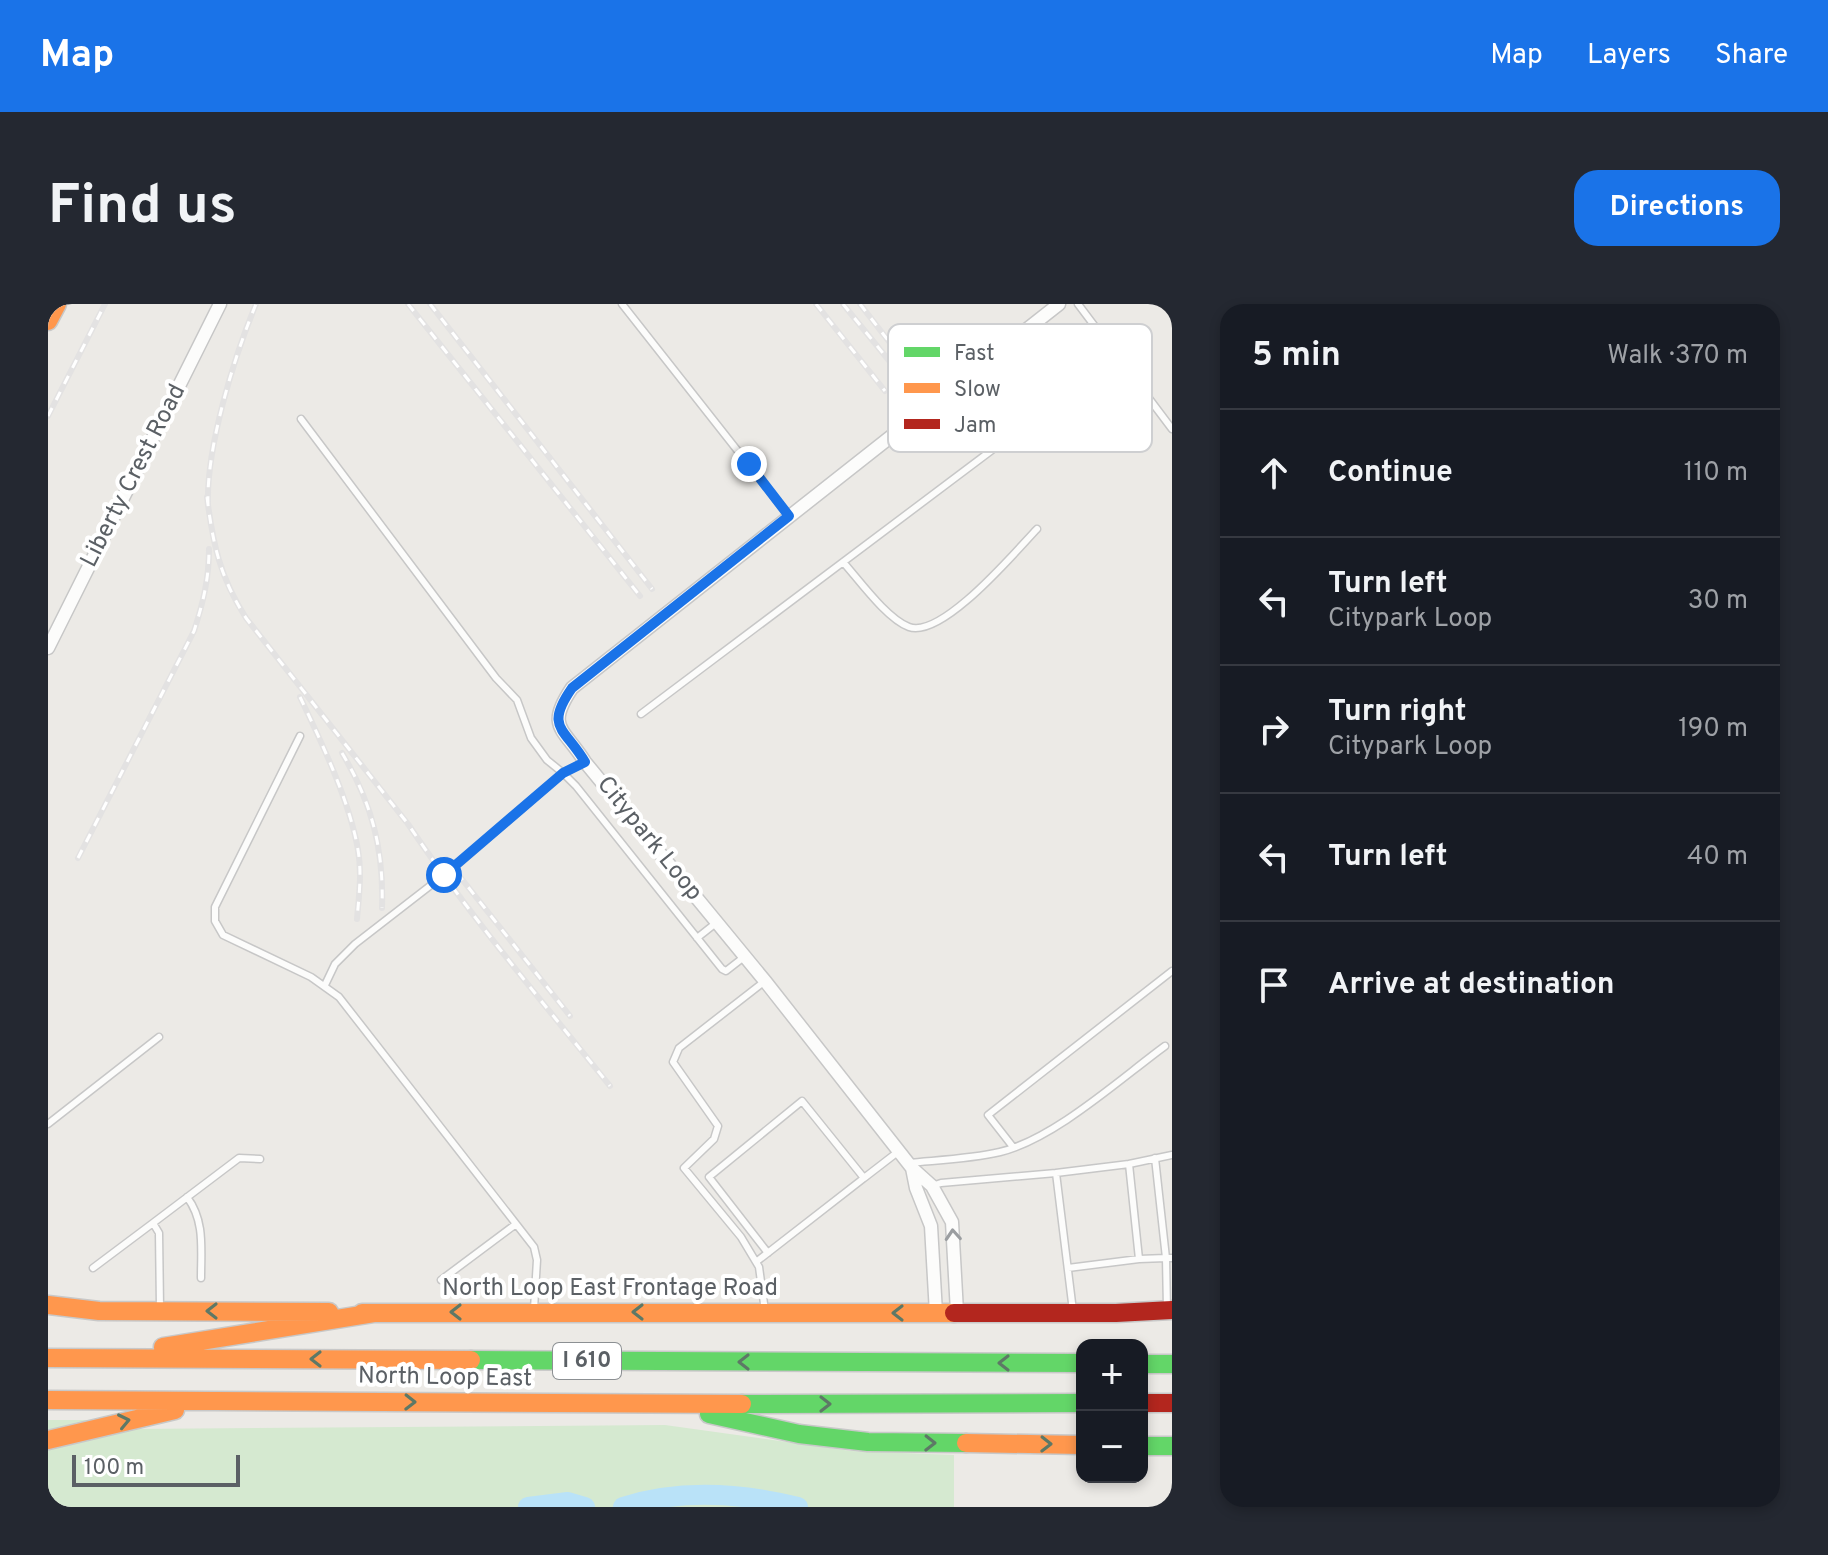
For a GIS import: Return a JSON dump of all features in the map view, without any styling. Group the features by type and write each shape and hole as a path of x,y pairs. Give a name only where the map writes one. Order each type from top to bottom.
{"main road":[{"name":"North Loop East Frontage Road","path":"48,1305 99,1311 374,1313 1073,1313 1170,1310"},
{"path":"93,1358 374,1313"},
{"name":"North Loop East","path":"48,1358 1076,1363"},
{"path":"1148,1364 1172,1364"},
{"name":"North Loop East","path":"48,1400 1076,1403"},
{"path":"48,1440 220,1400"},
{"path":"1148,1403 1172,1403"},
{"path":"663,1404 799,1434 868,1442 1076,1445"},
{"path":"1148,1446 1172,1446"}],"street":[{"name":"Liberty Crest Road","path":"48,648 220,304"},
{"name":"Citypark Loop","path":"1023,324 1041,309 1059,304"},
{"name":"Citypark Loop","path":"888,435 572,688 558,709 559,726 910,1166 932,1186 952,1222 957,1312"},
{"name":"Citypark Loop","path":"910,1166 931,1226 936,1313"}],"lane":[{"path":"622,304 789,516"},
{"path":"1078,304 1093,324"},
{"path":"1152,402 1172,429"},
{"path":"301,419 496,678 517,700 531,738 547,760 585,798 726,971 745,956"},
{"path":"641,714 989,452"},
{"path":"843,562 894,618 911,628 931,626 960,607 1037,529"},
{"path":"300,736 215,907 215,921 223,935 325,985 339,997 534,1247 537,1260 534,1312"},
{"path":"325,985 335,964 355,944 453,868 563,773 585,762"},
{"path":"697,938 717,922"},
{"path":"1013,1147 988,1115 1172,971"},
{"path":"765,981 679,1048 673,1062 718,1126 714,1139 684,1168 741,1237 756,1262 765,1312"},
{"path":"48,1124 159,1037"},
{"path":"910,1166 1001,1152 1048,1131 1165,1046"},
{"path":"768,1253 709,1177 802,1101 864,1178"},
{"path":"756,1262 899,1151"},
{"path":"932,1186 1129,1164 1172,1155"},
{"path":"93,1268 239,1158 260,1159"},
{"path":"1155,1158 1169,1258 1170,1310"},
{"path":"1129,1164 1139,1259"},
{"path":"1056,1173 1073,1313"},
{"path":"187,1197 197,1210 201,1226 201,1278"},
{"path":"153,1223 159,1233 160,1311"},
{"path":"441,1280 516,1224"},
{"path":"1068,1268 1169,1258"}],"green space":[{"path":"48,1420 107,1420 130,1429 665,1425 851,1451 954,1455 954,1507 48,1507"}],"waterway":[{"path":"623,1507 688,1495 732,1496 798,1507"},
{"path":"528,1507 568,1502 585,1507"}],"railway":[{"path":"48,416 105,304"},
{"path":"208,505 212,457 223,403 256,304"},
{"path":"408,304 640,596"},
{"path":"430,304 652,589"},
{"path":"816,304 885,391"},
{"path":"843,304 888,359"},
{"path":"860,304 888,340"},
{"path":"207,497 219,560 246,618 610,1086"},
{"path":"78,858 194,631 205,591 209,549"},
{"path":"300,697 334,772 354,831 360,867 357,919"},
{"path":"342,753 361,790 374,828 381,866 382,908"},
{"path":"446,859 570,1016"}],"traffic: fast":[{"path":"471,1360 1076,1363"},
{"path":"1148,1364 1172,1364"},
{"path":"742,1404 1076,1403"},
{"path":"709,1414 799,1434 868,1442 966,1443"},
{"path":"1148,1446 1172,1446"}],"traffic: slow":[{"path":"48,321 57,304"},
{"path":"48,1305 99,1311 329,1312"},
{"path":"362,1313 954,1313"},
{"path":"163,1347 374,1313"},
{"path":"48,1358 471,1360"},
{"path":"48,1400 742,1404"},
{"path":"48,1440 175,1410"},
{"path":"966,1443 1076,1445"}],"traffic: jam":[{"path":"954,1313 1172,1310"},
{"path":"1148,1403 1172,1403"}],"route":[{"path":"444,875 563,773 585,762 559,726 558,709 572,688 789,516 749,464"}]}
